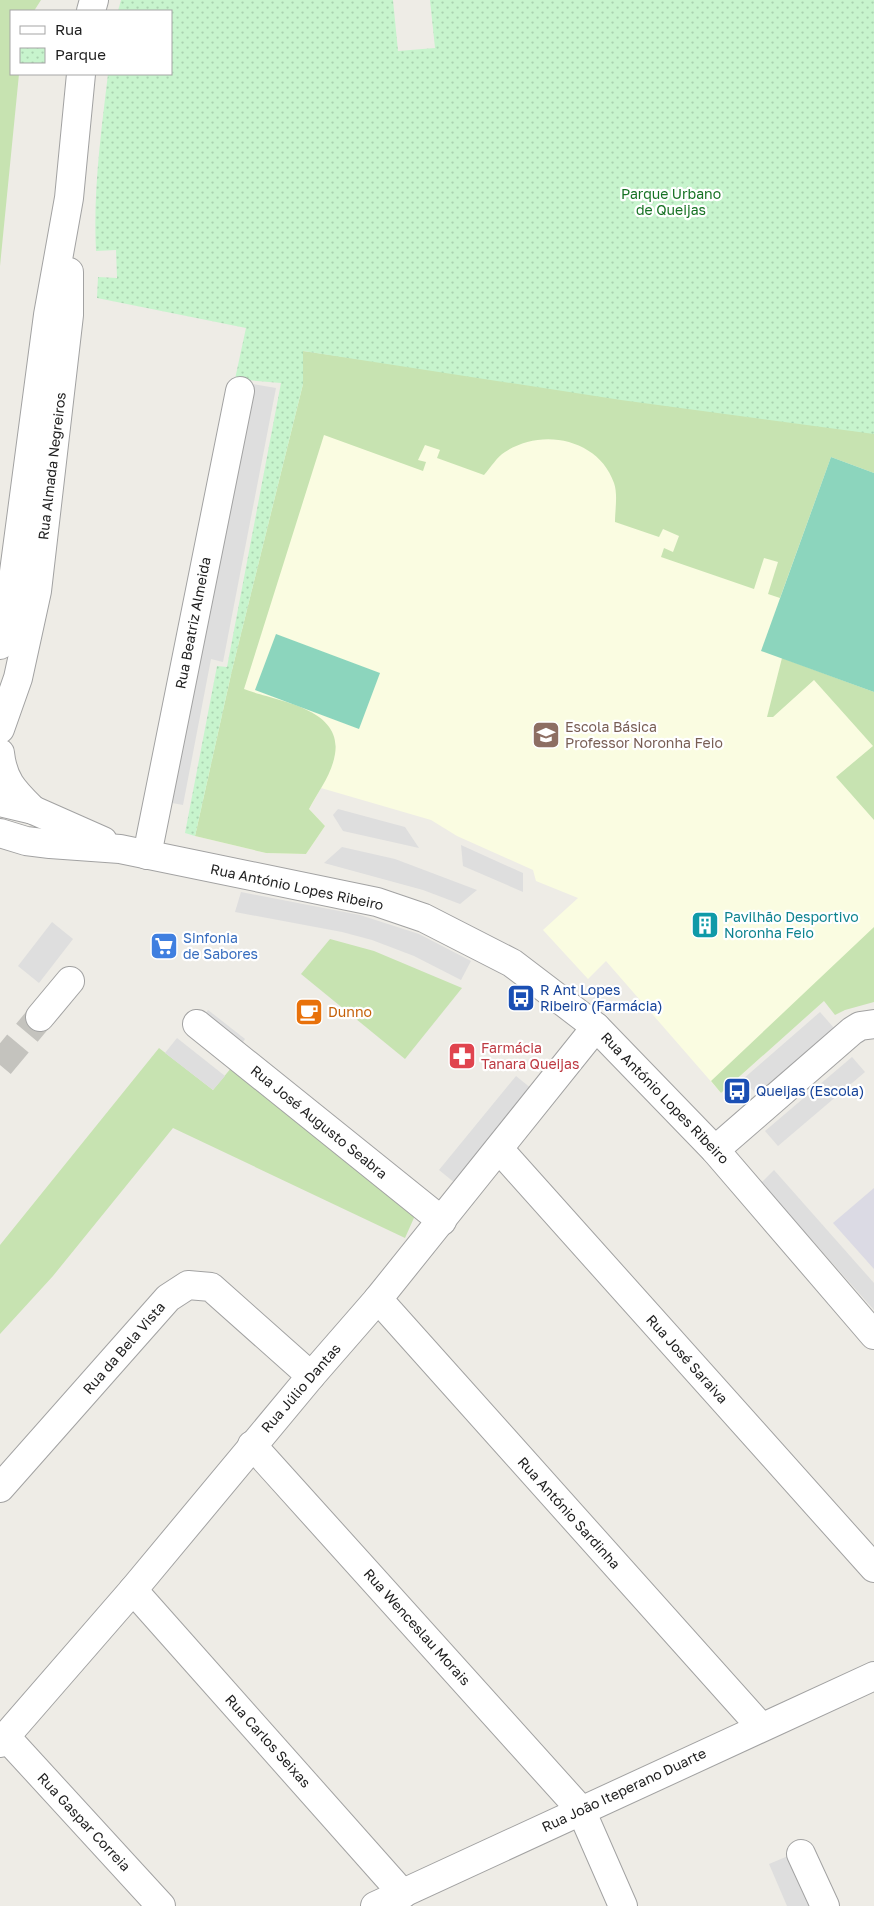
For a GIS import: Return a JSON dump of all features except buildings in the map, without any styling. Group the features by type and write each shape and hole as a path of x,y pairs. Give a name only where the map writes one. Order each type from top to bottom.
{"street":[{"name":"Rua Almada Negreiros","path":"0,645 12,587 48,315 69,198 81,75"},
{"name":"Rua Almada Negreiros","path":"0,729 18,678 38,582 69,315 69,198"},
{"name":"Rua Beatriz Almeida","path":"147,855 240,391"},
{"name":"Rua António Lopes Ribeiro","path":"0,753 1,766 10,787 34,810"},
{"name":"Rua António Lopes Ribeiro","path":"0,802 34,810 120,849"},
{"name":"Rua António Lopes Ribeiro","path":"0,832 26,841 120,849 353,896 424,918 512,963 596,1027 715,1150 874,1335"},
{"name":"Rua António Lopes Ribeiro","path":"0,848 26,841"},
{"path":"40,1017 70,981"},
{"name":"Rua José Augusto Seabra","path":"197,1024 442,1221"},
{"path":"715,1150 852,1031 860,1026 874,1024"},
{"name":"Rua Júlio Dantas","path":"3,1740 133,1590 252,1445 378,1299 596,1027"},
{"name":"Rua José Saraiva","path":"499,1149 874,1568"},
{"name":"Rua da Bela Vista","path":"0,1488 168,1298 188,1285 211,1287 311,1376"},
{"name":"Rua António Sardinha","path":"378,1299 760,1727"},
{"name":"Rua Wenceslau Morais","path":"252,1445 581,1810 623,1906"},
{"name":"Rua Carlos Seixas","path":"133,1590 402,1894"},
{"name":"Rua João Iteperano Duarte","path":"375,1906 874,1676"},
{"name":"Rua Gaspar Correia","path":"3,1740 161,1906"},
{"path":"802,1854 825,1906"}],"shaded area":[{"path":"253,384 276,388 223,662 211,659 183,805 172,803"},
{"name":"Escola Básica Professor Noronha Feio","path":"303,384 874,433 874,956 721,1093 606,961 588,979 543,930 578,898 536,881 533,870 457,836 431,820 321,788 309,809 325,826 306,854 266,853 195,836 232,670"},
{"path":"338,809 405,827 419,848 343,831 333,815"},
{"path":"461,845 523,873 523,892 463,866"},
{"path":"342,847 395,859 477,890 460,904 423,890 324,863"},
{"path":"241,892 360,915 419,934 471,961 461,980 414,956 372,940 342,932 235,912"},
{"path":"52,922 73,939 39,983 18,966"},
{"path":"208,1010 245,1039 237,1051 200,1021"},
{"path":"820,1012 834,1028 757,1095 743,1079"},
{"path":"177,1038 225,1076 213,1090 165,1053"},
{"path":"852,1057 865,1072 778,1146 765,1131"},
{"path":"516,1076 532,1089 455,1183 439,1170"},
{"path":"774,1170 874,1283 874,1310 761,1183"},
{"path":"874,1188 874,1269 833,1223"},
{"path":"788,1856 810,1906 787,1906 769,1864"}],"green space":[{"path":"0,0 41,0 35,10 10,10 10,75 19,75 0,266"},
{"name":"Parque Urbano de Queijas","path":"121,0 393,0 398,51 435,48 430,0 874,0 874,434 621,400 303,351 303,384 232,670 195,836 185,833 217,666 227,667 281,383 235,379 246,328 97,298 98,277 117,278 116,250 96,251 95,229 100,140 108,75 172,75 172,10 118,10"},
{"path":"303,351 874,433 874,473 831,457 780,598 768,594 778,562 764,558 754,589 661,557 664,548 673,552 679,536 663,529 659,537 615,522 616,497 614,483 607,468 596,456 583,447 552,439 520,444 502,454 484,475 437,458 440,450 425,445 418,460 426,462 423,471 324,435 244,689 288,702 318,716 328,726 335,738 335,754 328,776 309,809 325,826 306,854 266,853 195,836 232,670 303,384"},
{"path":"831,457 874,473 874,692 761,651"},
{"path":"276,634 380,673 359,729 255,690"},
{"path":"782,658 874,692 874,820 836,777 873,746 814,680 773,717 767,717"},
{"path":"874,927 874,1002 845,1010 835,1015 824,1001 721,1093 711,1081"},
{"path":"330,939 374,951 462,988 405,1059 301,974"},
{"path":"159,1048 213,1090 236,1062 417,1211 405,1238 173,1128 53,1276 0,1334 0,1245"}],"tunnel":[{"path":"0,1065 40,1017"}],"place":[{"name":"Escola Básica Professor Noronha Feio","path":"546,735"},
{"name":"Pavilhão Desportivo Noronha Feio","path":"705,925"},
{"name":"Sinfonia de Sabores","path":"164,946"},
{"name":"R Ant Lopes Ribeiro (Farmácia)","path":"521,998"},
{"name":"Dunno","path":"309,1012"},
{"name":"Farmácia Tanara Queijas","path":"462,1056"},
{"name":"Queijas (Escola)","path":"737,1091"}]}
